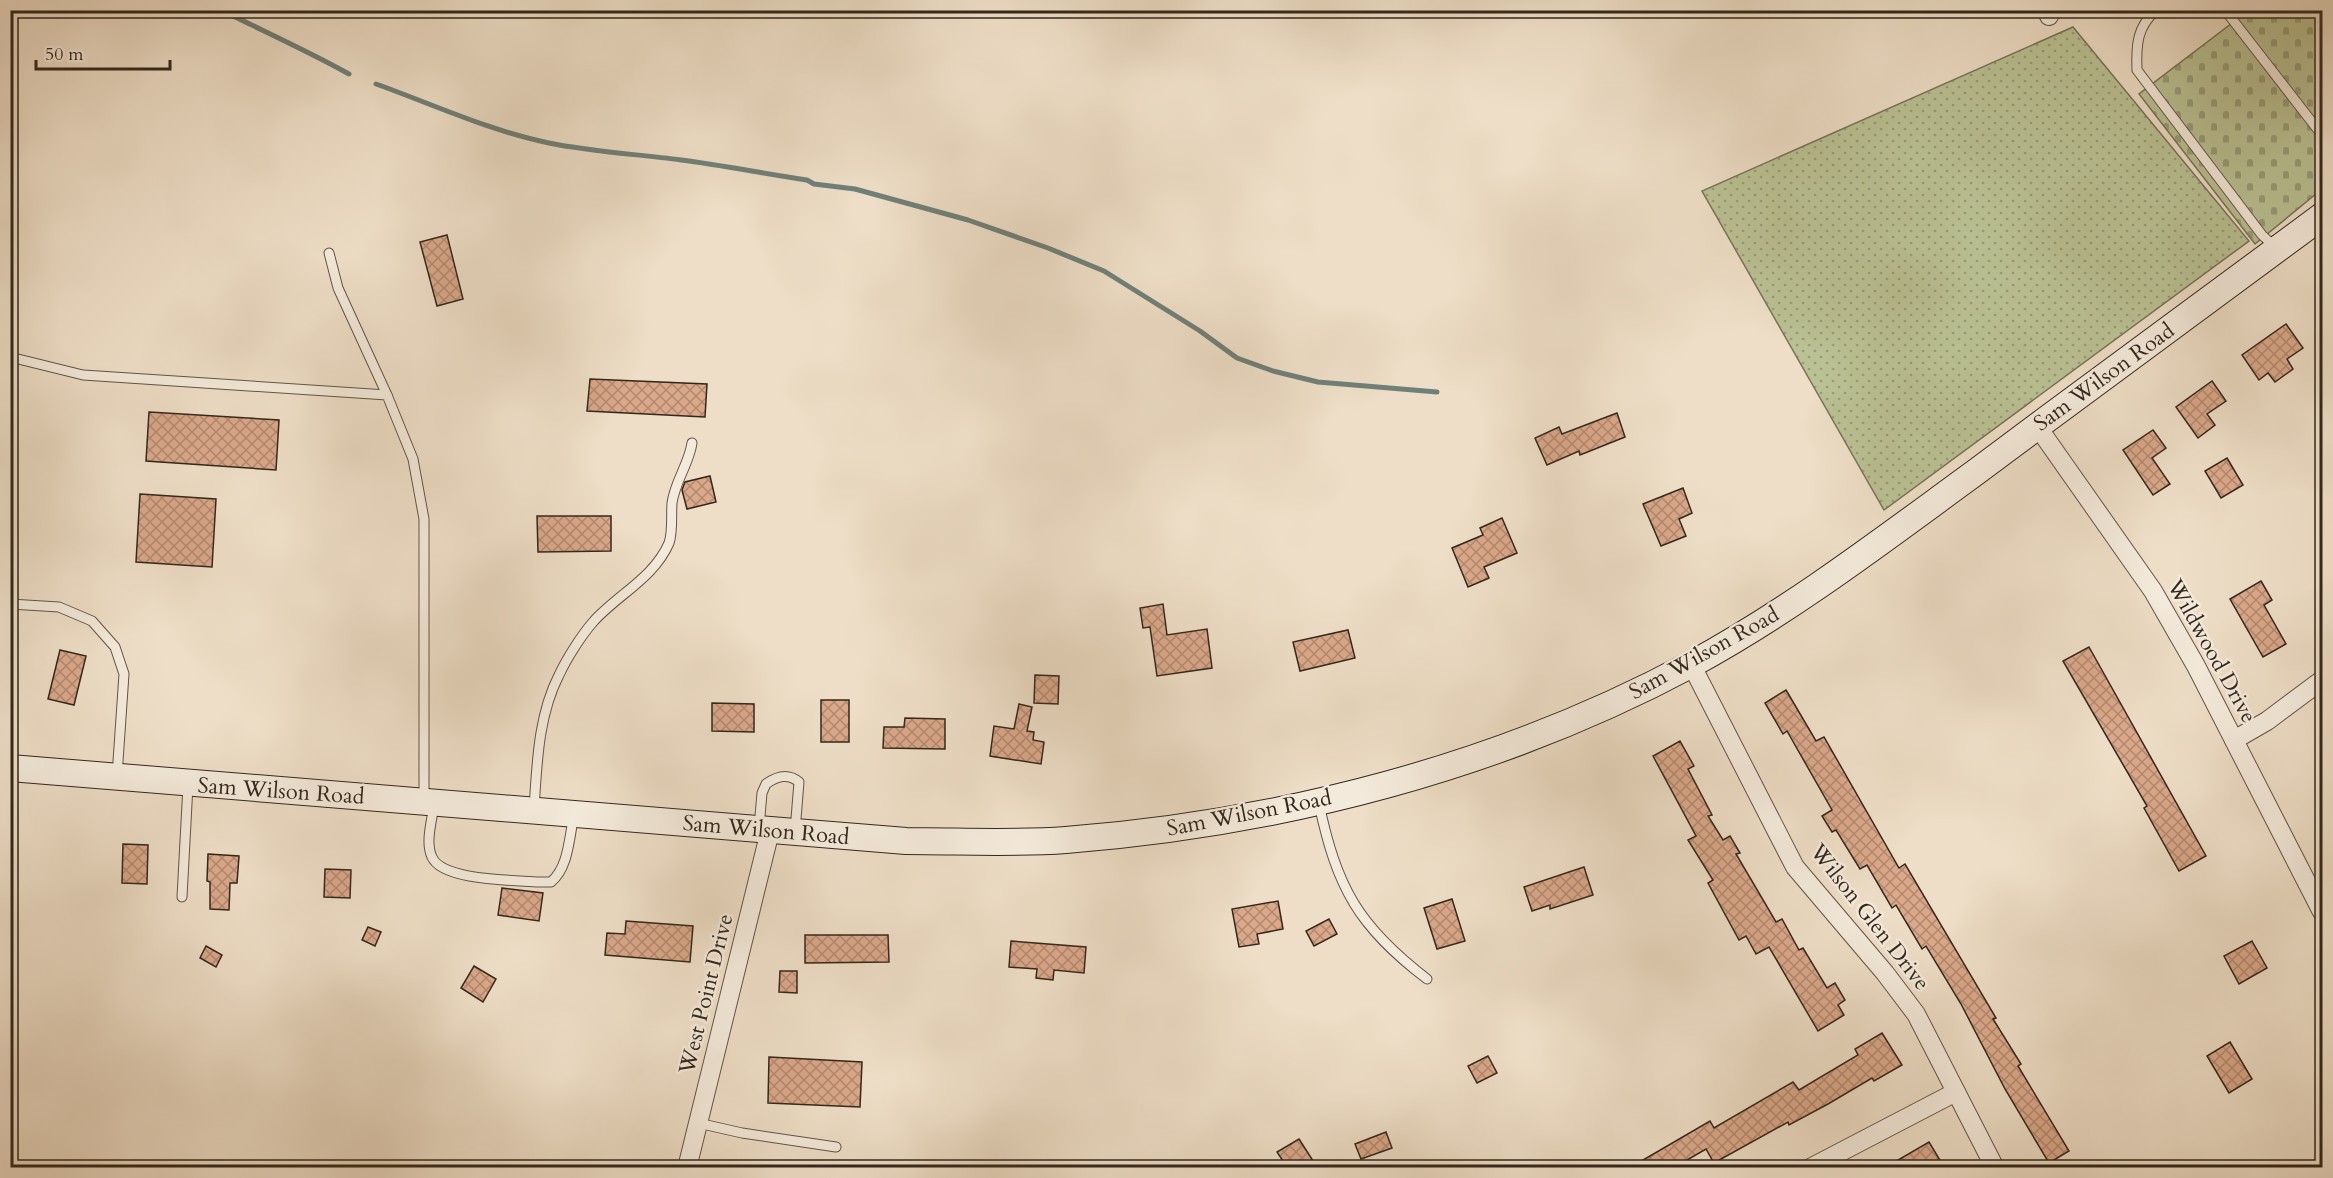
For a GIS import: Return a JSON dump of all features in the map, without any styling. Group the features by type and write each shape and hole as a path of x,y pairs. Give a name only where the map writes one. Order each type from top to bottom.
{"street":[{"name":"Sam Wilson Road","path":"10,768 906,841 1064,840 1190,826 1319,801 1400,781 1522,741 1604,708 1749,631 1844,569 2322,216"},
{"name":"Wildwood Drive","path":"2037,426 2153,591 2234,740 2322,912"},
{"name":"Wilson Glen Drive","path":"1690,664 1796,867 1885,973 1916,1014 1995,1167"},
{"path":"2234,740 2266,721 2322,680"},
{"name":"West Point Drive","path":"687,1167 775,832"},
{"path":"1810,1167 1956,1092"}],"lane":[{"path":"2156,10 2143,22 2137,55 2137,70 2262,235 2277,249"},
{"path":"2225,10 2242,28 2322,135"},
{"path":"328,253 338,288 387,395 413,459 424,519 429,846 432,859 460,874 551,882 557,876 565,859 574,814"},
{"path":"10,357 83,375 387,395"},
{"path":"534,811 540,738 547,705 559,675 593,622 645,577 669,543 672,501 679,475 690,454 692,443"},
{"path":"10,604 59,607 92,621 114,647 124,674 117,778"},
{"path":"783,776 792,777 799,782 775,832 762,794 766,784 783,776"},
{"path":"182,897 188,784"},
{"path":"1319,801 1329,850 1356,909 1394,954 1427,979"},
{"path":"698,1123 742,1133 836,1147"}],"green space":[{"path":"2248,11 2322,11 2322,189 2255,244 2139,94"},
{"path":"2073,27 2249,241 1884,510 1702,191"}],"building":[{"path":"447,235 463,299 437,306 420,242"},
{"path":"2286,324 2303,348 2287,359 2293,369 2275,382 2268,373 2259,380 2242,355"},
{"path":"590,379 707,384 705,417 587,411"},
{"path":"2212,381 2226,401 2207,414 2215,425 2198,438 2176,407"},
{"path":"149,412 279,420 276,470 146,461"},
{"path":"1617,413 1625,437 1580,455 1579,451 1547,465 1535,438 1559,427 1562,434"},
{"path":"2153,430 2166,448 2152,458 2170,484 2153,495 2123,450"},
{"path":"2227,458 2243,485 2221,498 2205,471"},
{"path":"710,476 716,502 687,509 682,490 685,482"},
{"path":"1683,488 1692,513 1679,519 1686,536 1661,546 1643,504"},
{"path":"140,494 216,499 212,567 136,562"},
{"path":"537,516 611,516 611,551 538,552"},
{"path":"1502,518 1517,553 1484,567 1489,578 1468,587 1452,548 1483,535 1480,528"},
{"path":"2261,581 2272,600 2264,605 2286,644 2263,657 2230,599"},
{"path":"1163,604 1167,635 1207,629 1212,668 1157,676 1150,627 1143,628 1140,608"},
{"path":"1348,630 1355,658 1300,671 1293,642"},
{"path":"2089,647 2206,856 2179,871 2144,808 2147,806 2063,661"},
{"path":"60,650 86,656 74,705 48,699"},
{"path":"1035,675 1059,676 1058,704 1034,703"},
{"path":"1786,690 1816,741 1824,737 1899,868 1905,864 1996,1018 1993,1019 2021,1064 2018,1066 2069,1151 2049,1163 2005,1089 1961,1004 1926,946 1922,949 1896,905 1892,908 1867,865 1860,869 1836,830 1832,832 1822,816 1832,810 1787,731 1783,734 1765,703"},
{"path":"821,700 849,700 849,742 821,742"},
{"path":"712,703 754,704 754,732 712,731"},
{"path":"1019,704 1032,707 1027,731 1034,732 1033,740 1044,742 1041,764 990,756 994,726 1014,729"},
{"path":"905,718 945,719 945,749 883,748 884,727 904,727"},
{"path":"1680,741 1694,766 1688,769 1712,815 1708,816 1723,840 1730,836 1740,853 1736,854 1776,922 1782,919 1799,950 1803,948 1827,988 1835,983 1845,1000 1838,1005 1844,1015 1818,1031 1769,947 1756,954 1746,936 1739,940 1708,883 1713,880 1688,840 1696,836 1653,756"},
{"path":"123,844 148,845 147,884 122,883"},
{"path":"208,854 239,856 237,883 230,883 229,910 210,909 210,882 207,881"},
{"path":"1584,867 1593,895 1550,909 1550,905 1532,911 1524,887"},
{"path":"325,869 351,870 350,898 324,897"},
{"path":"502,888 543,893 539,921 498,915"},
{"path":"1452,899 1465,941 1437,949 1424,908"},
{"path":"1278,901 1283,929 1257,934 1259,944 1239,947 1232,909"},
{"path":"1329,919 1337,934 1314,946 1306,931"},
{"path":"626,921 693,926 690,962 605,955 607,933 625,934"},
{"path":"368,927 381,932 375,946 362,940"},
{"path":"805,935 888,935 889,962 805,963"},
{"path":"1011,941 1086,947 1084,973 1054,970 1053,980 1036,978 1037,969 1009,967"},
{"path":"2252,941 2267,968 2239,984 2224,956"},
{"path":"206,946 222,955 216,967 200,958"},
{"path":"474,966 496,979 483,1002 461,988"},
{"path":"780,971 797,971 797,993 779,992"},
{"path":"1882,1033 1902,1065 1874,1081 1872,1078 1789,1125 1788,1122 1714,1163 1706,1149 1675,1167 1631,1167 1710,1121 1714,1128 1793,1082 1799,1090 1858,1055 1855,1049"},
{"path":"2230,1042 2252,1079 2229,1093 2207,1056"},
{"path":"1488,1056 1497,1073 1477,1083 1468,1066"},
{"path":"769,1057 862,1062 860,1107 768,1103"},
{"path":"1386,1132 1392,1148 1361,1159 1355,1144"},
{"path":"1299,1139 1317,1167 1287,1167 1277,1152"},
{"path":"1929,1142 1944,1167 1886,1167"}],"waterway":[{"path":"221,10 349,74"},
{"path":"376,84 527,138 598,151 696,162 807,180 814,184 855,189 968,220 1048,248 1104,271 1200,331 1237,358 1273,371 1318,382 1437,392"}]}
